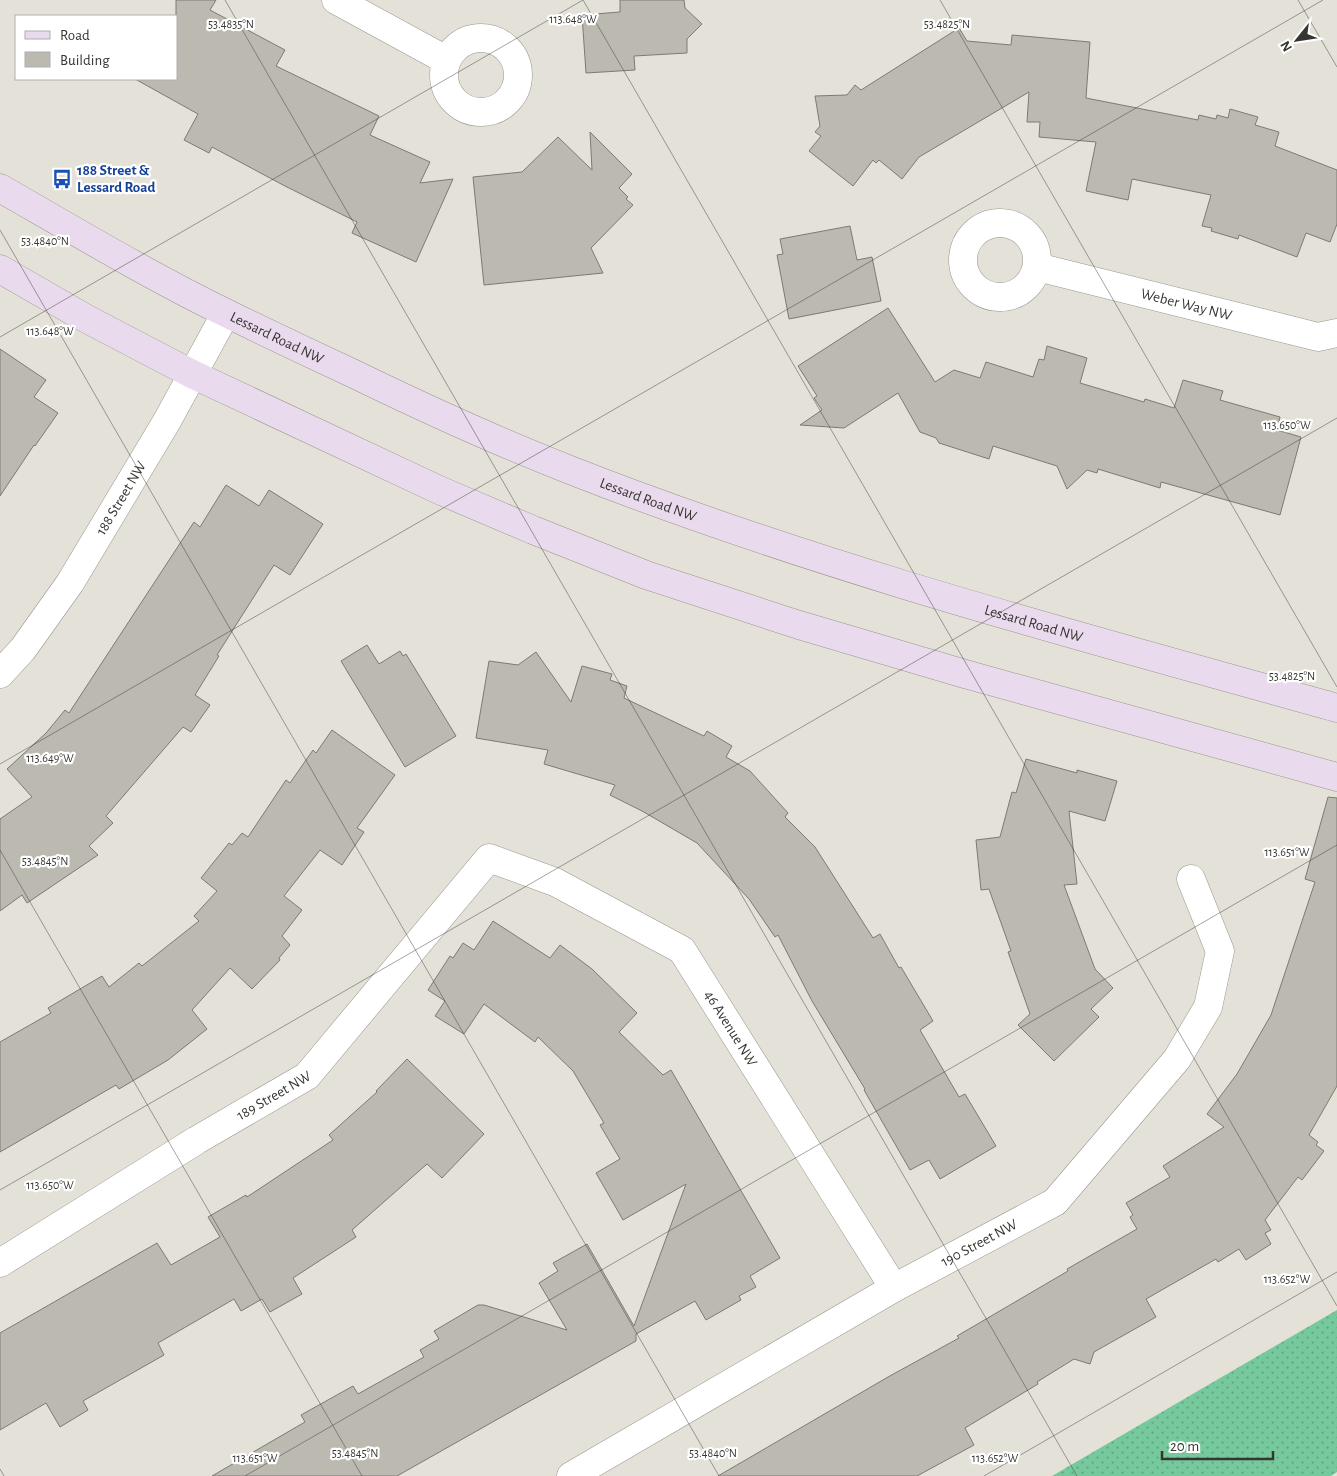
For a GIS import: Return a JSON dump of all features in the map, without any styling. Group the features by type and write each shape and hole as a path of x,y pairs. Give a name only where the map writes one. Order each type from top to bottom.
{"main road":[{"name":"Lessard Road NW","path":"0,188 226,313 456,423 568,470 663,506 817,558 1003,615 1337,708"},
{"path":"0,269 85,318 192,374 439,490 646,575 799,625 965,674 1337,777"}],"street":[{"path":"336,0 446,60"},
{"name":"Weber Way NW","path":"1036,267 1318,337 1337,333"},
{"name":"188 Street NW","path":"0,674 23,648 70,583 167,421 226,313"},
{"name":"189 Street NW","path":"0,1263 197,1140 307,1076 489,858"},
{"name":"46 Avenue NW","path":"489,858 555,882 682,950 894,1288"},
{"name":"190 Street NW","path":"572,1476 894,1288 1055,1202 1177,1059 1208,1007 1220,951 1191,880"}],"green space":[{"path":"1337,1310 1337,1472 1331,1476 1052,1476"}],"building":[{"path":"176,0 216,0 210,10 285,50 276,66 379,116 370,135 430,162 420,183 453,179 416,262 352,233 357,222 212,147 209,153 184,140 198,114 137,80 178,80 178,15 176,15"},
{"path":"620,0 684,0 685,8 702,24 687,39 687,53 634,56 635,70 586,73 582,15 620,12"},
{"path":"959,28 967,41 1011,45 1012,35 1090,42 1086,98 1198,120 1199,115 1216,119 1217,115 1228,118 1230,109 1258,117 1255,125 1279,132 1275,146 1337,170 1337,224 1330,242 1306,233 1297,257 1239,235 1238,239 1211,231 1212,228 1202,226 1211,195 1132,179 1128,200 1086,191 1096,142 1039,137 1040,122 1027,122 1029,92 919,157 902,179 879,160 876,163 873,160 853,186 809,151 821,136 815,132 820,126 815,96 847,95 855,85 861,90"},
{"path":"590,132 632,174 619,188 628,197 626,199 633,205 591,248 603,273 484,285 473,177 522,172 558,137 592,170"},
{"path":"850,226 857,260 872,257 881,301 789,319 777,255 783,254 780,239"},
{"path":"888,308 935,382 954,370 980,378 986,362 1033,377 1039,359 1044,360 1047,346 1087,358 1080,383 1144,402 1145,399 1174,408 1183,380 1223,391 1220,400 1280,417 1277,430 1301,437 1280,515 1161,482 1160,488 1098,469 1097,473 1087,470 1067,489 1057,466 993,446 989,459 939,443 936,438 920,432 898,393 844,428 800,425 822,410 814,398 817,396 798,366"},
{"path":"0,349 46,380 34,397 58,413 0,496"},
{"path":"226,485 259,506 269,490 323,524 290,575 274,565 217,655 219,656 195,695 210,705 191,732 183,727 106,816 113,823 89,846 98,855 27,903 22,895 0,911 0,819 32,797 7,769 46,733 65,710 69,713 194,522 200,527"},
{"path":"367,645 379,664 400,651 403,656 406,654 456,736 405,767 341,661"},
{"path":"536,652 571,702 582,666 612,674 610,680 627,686 624,698 704,736 707,731 732,746 726,757 750,771 788,813 785,817 815,847 873,938 880,934 933,1021 920,1030 959,1097 965,1094 996,1146 940,1179 929,1160 910,1170 865,1089 812,1001 778,935 775,937 749,899 697,843 610,795 615,785 544,764 548,750 476,738 489,661 518,665"},
{"path":"332,730 395,775 357,828 364,832 342,865 320,850 284,896 302,910 282,936 290,945 279,958 280,960 252,989 230,968 192,1010 207,1029 168,1060 119,1089 116,1085 0,1152 0,1042 51,1013 48,1008 102,976 109,987 139,963 142,966 199,921 194,916 217,891 201,878 229,843 232,845 242,833 248,837 286,780 290,783 313,750 316,753"},
{"path":"1026,759 1077,773 1077,770 1117,781 1105,821 1069,811 1077,884 1064,885 1095,969 1113,988 1091,1009 1099,1017 1054,1061 1018,1025 1030,1014 1008,952 1011,951 989,889 981,890 976,840 1000,837 1012,792 1016,793"},
{"path":"1328,797 1337,798 1337,1086 1309,1135 1318,1142 1316,1145 1324,1151 1302,1180 1298,1177 1265,1220 1271,1230 1265,1233 1271,1244 1246,1260 1239,1249 1218,1262 1216,1259 1146,1299 1156,1317 1094,1352 1090,1364 1074,1359 1037,1382 1038,1384 965,1428 974,1445 917,1476 718,1476 959,1338 957,1336 1137,1229 1130,1217 1133,1215 1126,1203 1170,1177 1163,1166 1224,1127 1207,1114 1237,1074 1271,1015 1315,882 1305,879"},
{"path":"493,921 550,958 560,945 592,969 637,1013 619,1032 663,1075 671,1070 780,1258 750,1276 756,1287 739,1296 741,1300 706,1320 695,1301 636,1334 636,1341 397,1476 212,1476 305,1422 301,1415 353,1386 358,1394 424,1357 420,1350 439,1339 434,1331 478,1305 484,1305 567,1330 539,1283 558,1271 553,1263 587,1244 634,1326 686,1184 623,1220 596,1173 620,1159 600,1125 604,1123 573,1071 538,1037 535,1042 484,1004 464,1034 435,1016 445,1001 428,990 450,956 453,958 463,943 474,950"},
{"path":"407,1059 484,1134 442,1178 427,1164 352,1230 356,1237 293,1278 302,1294 270,1312 262,1299 241,1311 234,1299 158,1343 164,1355 83,1401 88,1410 60,1427 46,1403 0,1430 0,1333 157,1243 171,1265 220,1237 208,1217 246,1195 247,1197 333,1140 329,1135 377,1092"}],"place":[{"name":"188 Street & Lessard Road","path":"62,179"}]}
